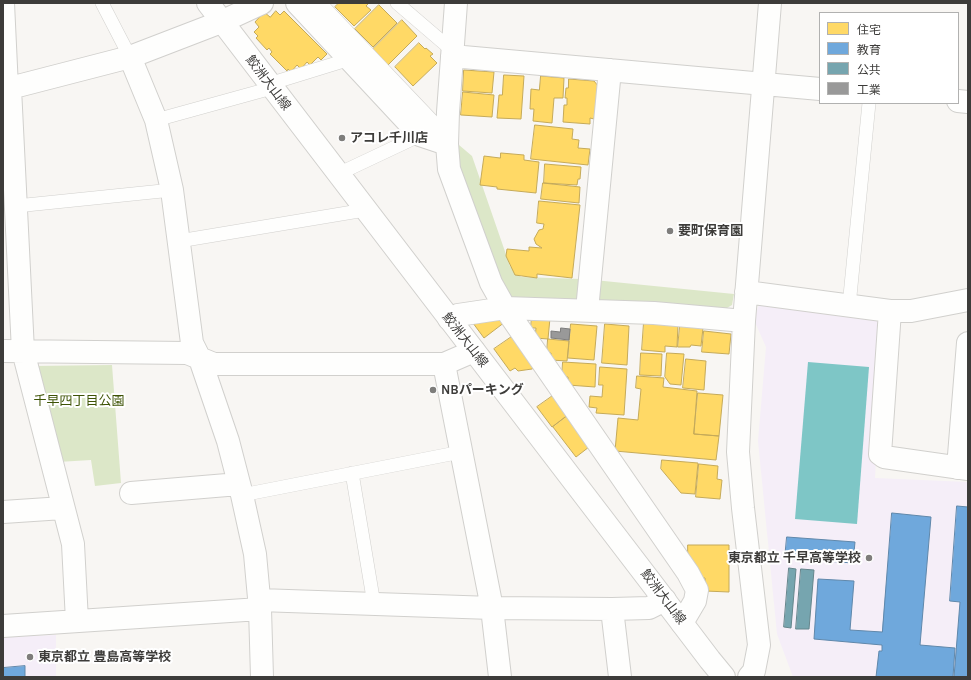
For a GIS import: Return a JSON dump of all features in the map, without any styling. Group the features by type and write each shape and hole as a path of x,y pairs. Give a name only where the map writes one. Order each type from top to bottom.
{"street":[{"path":"3,3 12,218 13,351 73,544 77,621"},
{"name":"鮫洲大山線","path":"208,3 221,22 724,677"},
{"path":"6,88 130,57 221,22 262,3"},
{"path":"297,3 350,59 438,133"},
{"path":"316,3 438,133 449,169 491,283 505,308 688,573 697,590 695,601 682,623"},
{"path":"438,133 453,53 456,3"},
{"path":"749,677 754,671 759,645 738,452 746,292 770,3"},
{"path":"453,53 610,70 819,89"},
{"path":"130,57 156,120 172,190 192,343 200,359 228,441 241,489 255,554 260,605 262,677"},
{"path":"587,310 610,70"},
{"path":"746,292 890,311 911,311 968,300"},
{"path":"449,319 458,315 505,308 654,313 744,321"},
{"path":"890,311 880,454 884,457 963,468 968,343"},
{"path":"13,351 188,353 214,364 444,364 474,351"},
{"path":"444,364 492,608 500,677"},
{"path":"132,493 241,489"},
{"path":"3,512 63,508"},
{"path":"3,626 260,605 374,604 492,608 612,609 649,608 665,600"},
{"path":"612,609 620,677"}],"lane":[{"path":"102,3 130,57"},
{"path":"397,3 453,53"},
{"path":"156,120 270,86 350,59"},
{"path":"849,306 869,104"},
{"path":"338,174 438,133"},
{"path":"12,218 172,190"},
{"path":"179,241 365,210"},
{"path":"241,489 352,473 461,452"},
{"path":"352,473 374,604"}],"shaded area":[{"name":"東京都立 千早高等学校","path":"760,301 878,316 883,323 875,478 968,482 968,677 793,677 777,634 758,441 766,347 754,320"},
{"name":"東京都立 豊島高等学校","path":"56,635 56,677 3,677 3,637"}],"green space":[{"path":"459,145 472,156 510,266 521,277 581,279 581,303 510,299 486,255 457,170"},
{"path":"594,280 734,294 732,305 715,315 593,303"},
{"name":"千早四丁目公園","path":"112,365 121,483 95,486 91,460 58,462 33,366"}],"water":[{"path":"808,362 869,367 857,524 795,519"}],"building: 住宅":[{"path":"339,3 369,3 366,6 371,10 354,26 335,7"},
{"path":"379,5 397,23 373,47 355,29"},
{"path":"276,11 280,15 284,11 327,54 321,60 318,57 310,65 307,62 301,69 297,65 291,72 288,69 287,71 270,54 272,52 269,48 267,50 256,38 258,36 254,32 259,27 255,22 264,12 270,17"},
{"path":"402,20 417,36 388,65 372,50"},
{"path":"419,43 433,54 430,56 437,63 413,86 395,67"},
{"path":"464,70 494,72 492,93 463,91"},
{"path":"504,75 524,76 521,119 497,118 499,95 502,95"},
{"path":"541,76 564,78 563,98 554,98 552,123 533,121 534,109 530,109 531,89 539,90"},
{"path":"569,79 594,81 599,87 594,119 590,118 590,124 563,122 564,105 567,105 567,98 565,98 566,88 568,88"},
{"path":"463,92 494,95 492,117 461,115"},
{"path":"535,125 573,129 572,139 579,140 578,148 590,149 588,165 531,159"},
{"path":"501,153 524,155 524,160 539,162 536,193 497,189 497,187 480,185 484,156 500,158"},
{"path":"545,164 581,167 580,179 578,179 577,185 544,183"},
{"path":"543,183 580,187 579,203 541,199"},
{"path":"539,201 580,205 572,278 537,274 537,278 515,275 506,256 507,249 529,251 529,247 542,248 536,244 534,239 539,230 543,229 544,224 537,223"},
{"path":"532,316 550,318 548,339 535,338 536,328 531,328"},
{"path":"501,317 505,322 484,338 470,319"},
{"path":"644,322 678,324 677,347 665,346 665,352 642,350"},
{"path":"571,324 597,326 594,360 568,358"},
{"path":"605,324 629,326 627,365 602,363"},
{"path":"680,326 703,328 701,346 691,345 690,347 678,347"},
{"path":"704,331 731,334 729,354 702,352"},
{"path":"513,336 535,367 532,369 518,371 515,368 510,371 494,349"},
{"path":"548,339 569,341 567,361 551,360 551,353 547,353"},
{"path":"641,353 662,354 661,376 640,375"},
{"path":"667,353 684,354 681,385 670,384 665,377"},
{"path":"686,359 706,361 704,390 683,388"},
{"path":"563,362 596,364 595,387 568,385 568,377 562,377"},
{"path":"600,367 627,369 624,415 596,413 597,408 589,407 590,396 602,397 603,385 599,385"},
{"path":"637,376 664,378 663,387 697,391 694,434 719,436 716,460 615,451 618,418 638,420 641,389 636,388"},
{"path":"698,393 723,395 719,436 694,434"},
{"path":"554,395 568,415 552,427 537,407"},
{"path":"567,416 589,447 576,457 553,427"},
{"path":"662,460 698,463 695,494 681,493 661,469"},
{"path":"699,464 718,466 717,479 722,480 720,499 696,497"},
{"path":"688,545 729,545 729,592 705,591 705,578 698,578 688,564"}],"building: 教育":[{"path":"957,506 968,507 968,677 954,677 960,602 950,601"},
{"path":"892,513 931,517 920,645 955,648 953,677 876,677 879,651 882,651 882,645 814,639 818,579 854,581 850,630 882,632"},
{"path":"787,537 855,542 853,563 785,558"},
{"path":"25,666 25,677 3,677 3,668"}],"building: 公共":[{"path":"789,568 796,569 791,628 784,627"},
{"path":"801,569 814,570 809,629 796,629"}],"building: 工業":[{"path":"561,328 570,329 569,340 551,338 551,331 560,332"}],"place":[{"name":"アコレ千川店","path":"342,138"},
{"name":"要町保育園","path":"670,231"},
{"name":"NBパーキング","path":"433,390"},
{"name":"東京都立 千早高等学校","path":"869,558"},
{"name":"東京都立 豊島高等学校","path":"30,657"}]}
